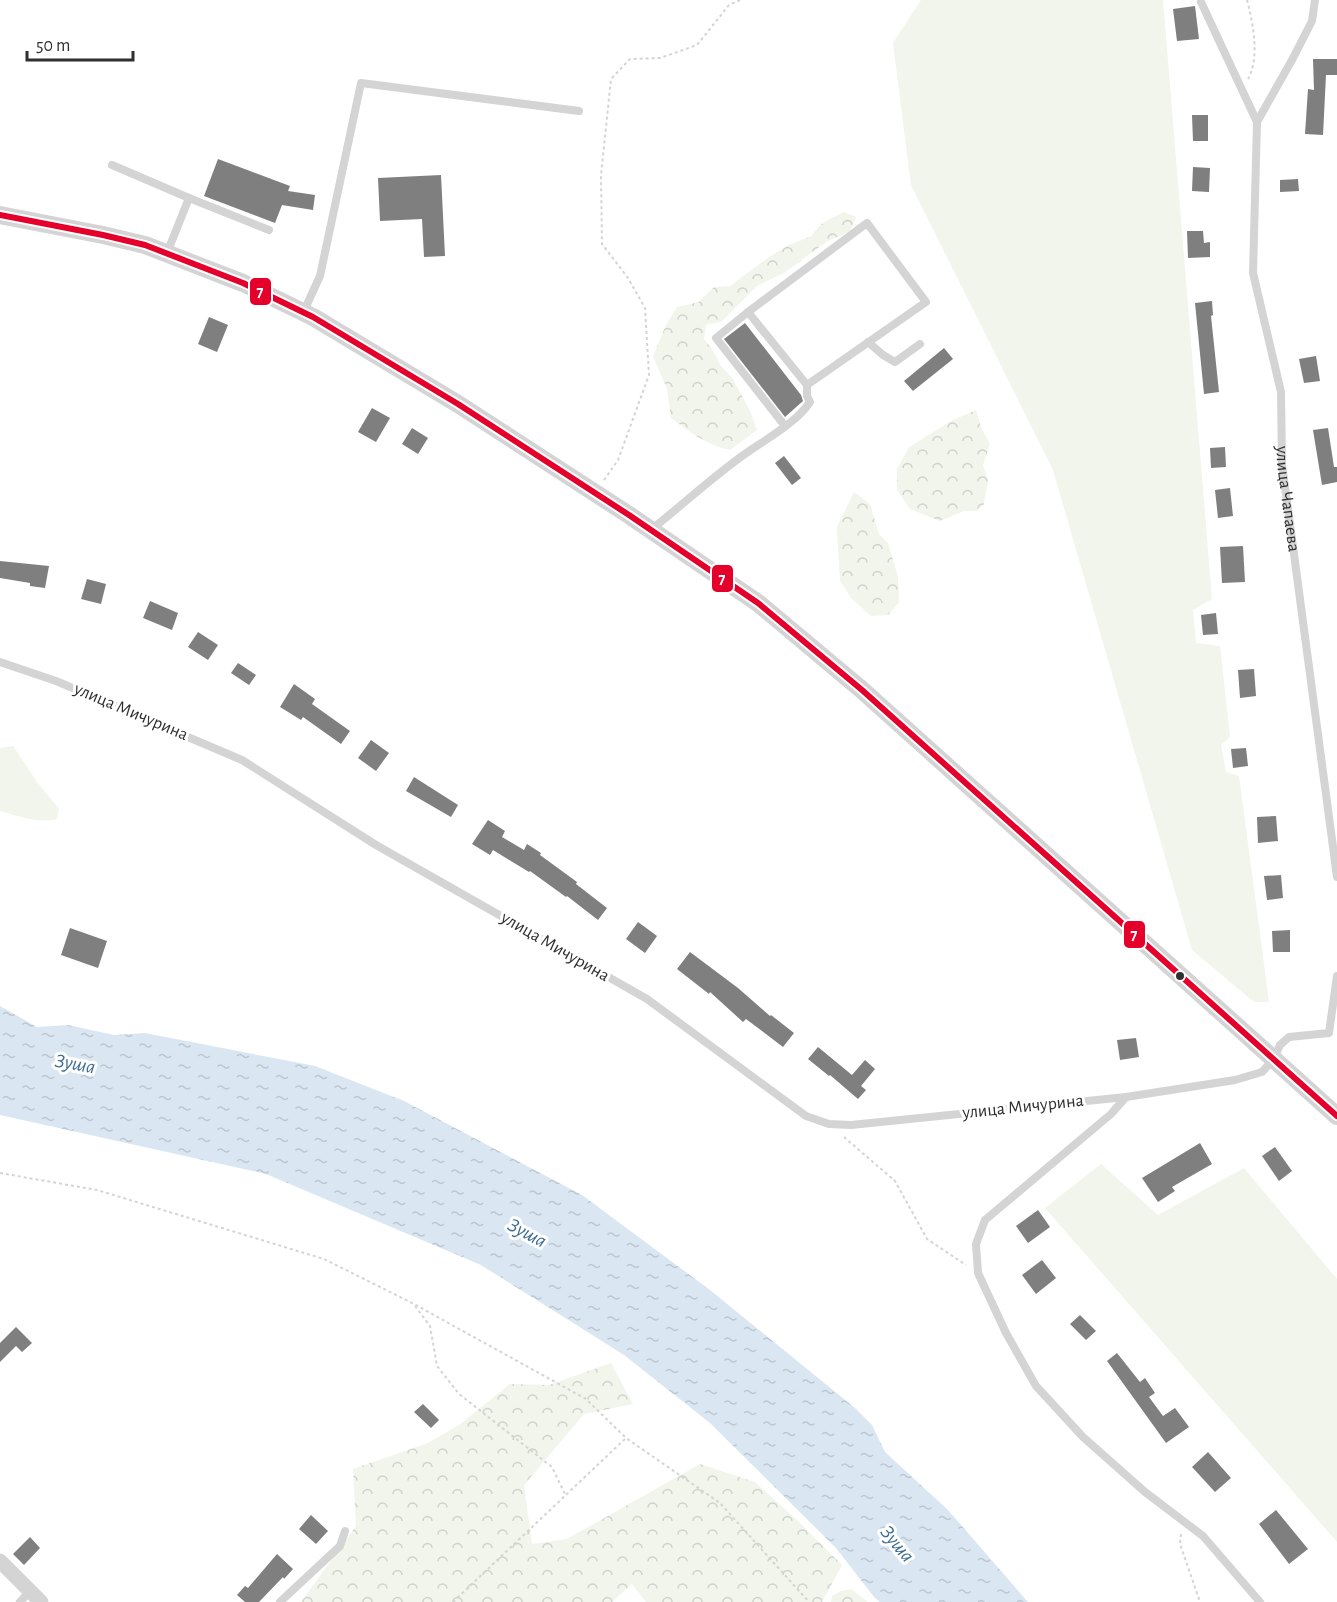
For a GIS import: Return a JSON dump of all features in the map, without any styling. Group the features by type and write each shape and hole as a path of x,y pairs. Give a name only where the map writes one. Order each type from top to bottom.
{"street":[{"path":"0,215 145,245 243,283 303,313 458,404 651,530 758,603 862,690 1337,1116"},
{"path":"0,1561 30,1598"}],"lane":[{"name":"улица Чапаева","path":"1257,122 1312,21 1315,0"},
{"name":"улица Чапаева","path":"1201,2 1257,122 1253,273 1281,392 1282,464 1337,877"},
{"path":"303,313 320,276 361,83 579,111"},
{"path":"112,165 269,230"},
{"path":"167,253 189,198"},
{"path":"785,426 716,338 867,223 926,302 807,386"},
{"path":"651,530 736,460 785,426 806,409 810,402 807,396 807,386 748,312"},
{"path":"868,342 884,356 896,362 920,344"},
{"name":"улица Мичурина","path":"0,662 56,681 242,760 376,845 647,999 806,1116 829,1124 851,1125 1126,1097 1235,1080 1262,1072 1273,1060"},
{"path":"1273,1060 1280,1045 1288,1037 1333,1033 1337,976"},
{"name":"улица Мичурина","path":"1126,1097 1112,1114 985,1220 976,1244 978,1274 1006,1333 1036,1386 1083,1437 1145,1492 1203,1536 1260,1602"},
{"path":"280,1602 340,1546 345,1531"}],"path":[{"path":"594,493 618,460 649,375 645,308 628,278 602,244 602,175 611,79 630,59 660,58 697,45 729,5 740,0"},
{"path":"1241,89 1253,69 1254,26 1246,0"},
{"path":"829,1124 895,1181 927,1239 978,1274"},
{"path":"0,1173 97,1190 324,1259 414,1304 586,1399 626,1438 720,1503 809,1602"},
{"path":"414,1304 430,1326 437,1366 459,1394 552,1467 566,1495"},
{"path":"453,1602 626,1438"},
{"path":"1182,1520 1180,1544 1200,1602"}],"green space":[{"path":"921,0 1163,0 1212,599 1193,610 1196,643 1220,646 1230,737 1221,745 1226,772 1239,776 1269,1002 1254,1002 1192,950 1053,470 911,185 893,43"},
{"path":"844,212 856,217 850,231 826,242 784,273 757,286 721,322 706,325 704,339 720,365 733,379 757,430 730,450 706,441 671,418 667,389 653,356 666,325 677,307 699,302 714,287 730,286 769,257 789,245 812,236 822,224"},
{"path":"976,410 981,427 990,444 983,465 988,480 984,504 977,511 964,511 940,521 910,509 897,490 897,469 909,447 953,420"},
{"path":"854,492 870,504 879,534 888,543 898,577 899,602 888,615 871,616 851,598 840,581 837,527"},
{"path":"13,746 37,782 59,809 57,819 36,820 0,811 0,748"},
{"path":"1101,1164 1158,1215 1244,1168 1337,1279 1337,1542 1045,1208"},
{"path":"611,1363 633,1404 584,1414 524,1485 532,1544 567,1539 700,1464 755,1482 842,1565 822,1602 646,1602 632,1584 612,1602 301,1602 356,1526 353,1469 428,1443 459,1425 510,1384 549,1385"},
{"path":"851,1589 868,1602 831,1602 832,1596"}],"water":[{"name":"Зуша","path":"0,1006 37,1027 68,1025 114,1035 145,1033 315,1066 404,1101 582,1195 710,1290 855,1408 872,1425 885,1452 948,1510 1028,1602 880,1602 836,1548 710,1423 624,1355 481,1265 266,1174 0,1115"}],"building":[{"path":"1195,6 1199,39 1177,41 1173,9"},
{"path":"1313,59 1337,59 1337,75 1326,75 1323,135 1305,134 1308,89 1314,90"},
{"path":"1192,115 1208,115 1208,141 1193,141"},
{"path":"218,159 290,186 288,191 315,195 313,210 282,205 275,223 204,196"},
{"path":"1193,167 1210,168 1209,192 1192,191"},
{"path":"441,175 445,256 424,257 422,219 380,221 378,178"},
{"path":"1298,179 1299,191 1280,192 1280,180"},
{"path":"1187,231 1203,231 1204,243 1210,242 1210,257 1188,258"},
{"path":"1212,301 1213,315 1211,316 1219,392 1204,394 1195,303"},
{"path":"209,317 228,325 217,352 198,344"},
{"path":"745,323 801,395 803,401 785,417 724,339"},
{"path":"944,348 953,359 913,391 904,381"},
{"path":"1316,356 1320,381 1304,383 1299,359"},
{"path":"372,408 390,418 376,442 358,432"},
{"path":"412,428 428,438 418,454 402,444"},
{"path":"1328,428 1334,467 1337,467 1337,482 1322,485 1313,430"},
{"path":"1225,447 1226,467 1211,468 1210,448"},
{"path":"784,456 801,478 792,485 775,463"},
{"path":"1230,488 1233,516 1218,518 1215,490"},
{"path":"1243,546 1245,582 1222,583 1220,547"},
{"path":"0,561 49,566 45,588 0,578"},
{"path":"87,579 106,584 101,604 81,599"},
{"path":"150,601 178,613 172,630 143,618"},
{"path":"1216,613 1218,634 1203,635 1201,615"},
{"path":"198,632 218,645 208,660 188,647"},
{"path":"238,663 256,675 249,685 231,673"},
{"path":"1254,669 1256,696 1240,698 1238,670"},
{"path":"294,684 315,699 312,704 350,731 341,744 303,717 301,720 280,707"},
{"path":"371,740 389,753 376,771 358,758"},
{"path":"1246,748 1248,766 1233,768 1231,749"},
{"path":"414,777 458,805 451,817 406,791"},
{"path":"1276,816 1278,841 1258,843 1257,817"},
{"path":"488,820 505,831 502,837 524,850 527,844 541,853 540,855 607,908 598,920 530,871 493,850 490,855 472,844"},
{"path":"1281,875 1283,898 1267,900 1264,876"},
{"path":"638,922 657,936 645,953 626,939"},
{"path":"70,928 107,941 98,968 61,955"},
{"path":"1290,930 1290,952 1273,952 1272,931"},
{"path":"690,952 794,1033 783,1047 746,1019 743,1022 710,992 709,994 677,969"},
{"path":"1136,1038 1139,1057 1120,1060 1117,1040"},
{"path":"818,1047 852,1075 865,1060 875,1069 861,1086 866,1090 858,1099 808,1059"},
{"path":"1200,1143 1212,1164 1172,1187 1175,1191 1158,1202 1142,1178"},
{"path":"1275,1147 1292,1171 1279,1181 1262,1156"},
{"path":"1038,1210 1050,1227 1028,1243 1016,1226"},
{"path":"1042,1260 1056,1278 1036,1294 1022,1275"},
{"path":"1080,1315 1096,1331 1086,1340 1070,1324"},
{"path":"16,1327 32,1343 22,1352 16,1346 0,1362 0,1343"},
{"path":"1117,1353 1140,1382 1145,1378 1155,1393 1149,1397 1163,1416 1175,1408 1189,1427 1166,1443 1107,1361"},
{"path":"423,1404 439,1420 431,1428 414,1412"},
{"path":"1208,1452 1231,1478 1215,1492 1192,1467"},
{"path":"1276,1510 1308,1549 1289,1564 1259,1524"},
{"path":"311,1515 328,1531 316,1544 299,1529"},
{"path":"30,1537 40,1548 24,1565 13,1554"},
{"path":"277,1554 293,1569 259,1602 245,1602 237,1595 245,1586 248,1588"}],"transit line":[{"name":"7","path":"0,215 145,245 243,283 313,317 458,404 629,515 758,603 862,690 1337,1116"}]}
